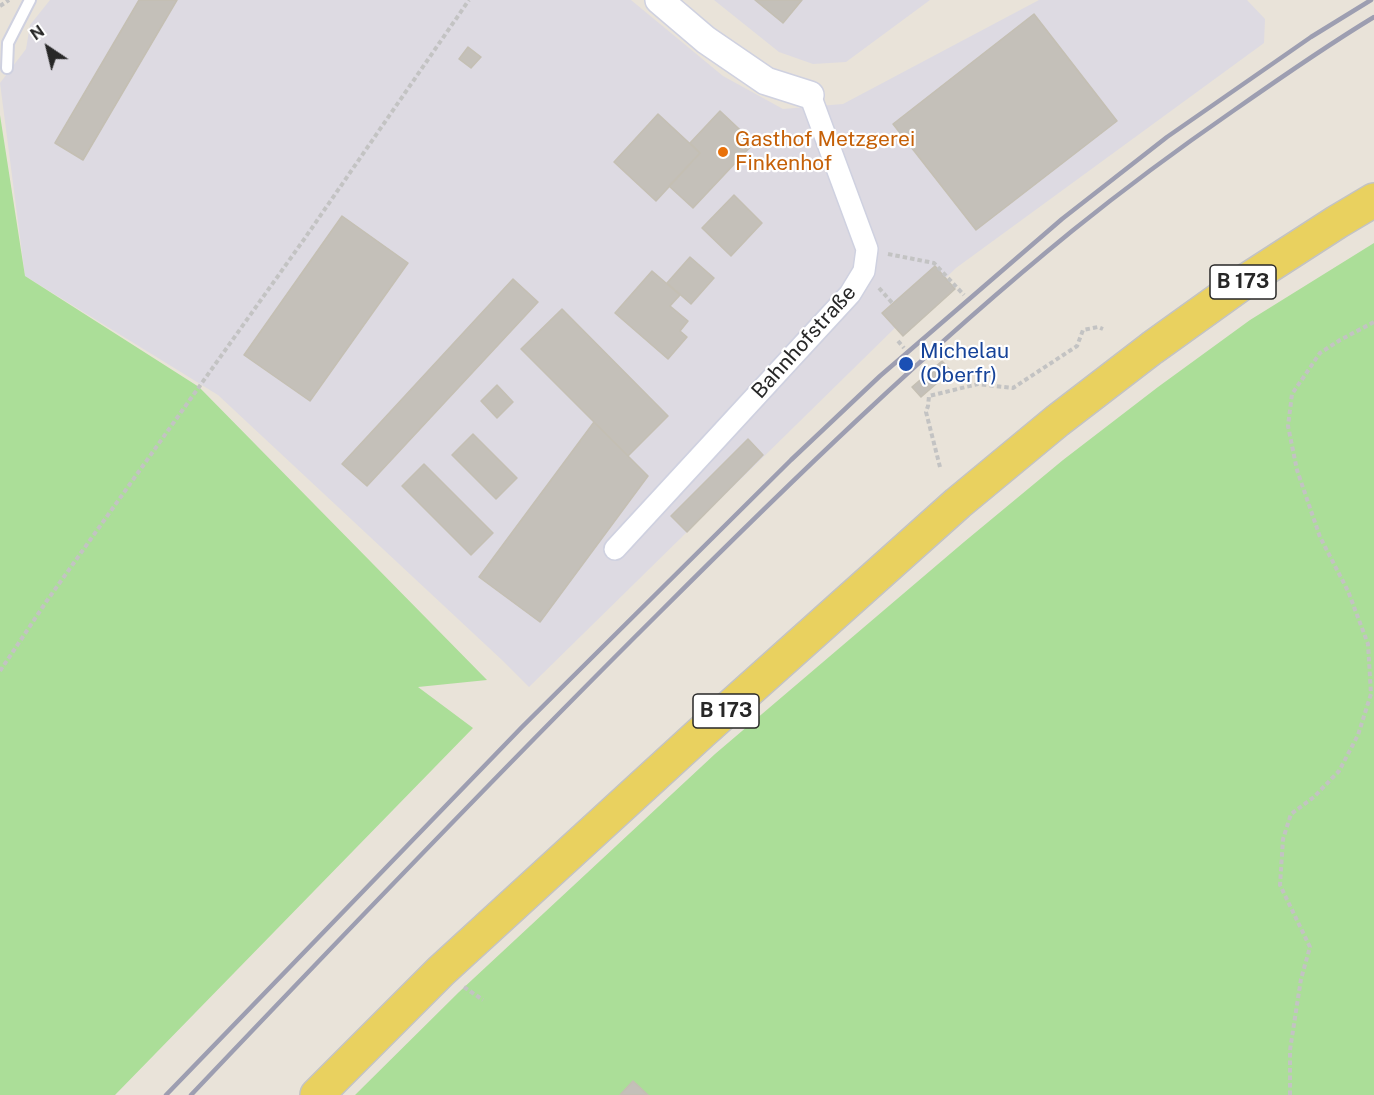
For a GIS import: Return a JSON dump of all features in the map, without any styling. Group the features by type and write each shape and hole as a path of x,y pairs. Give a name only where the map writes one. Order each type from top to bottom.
{"main road":[{"name":"B 173","path":"317,1095 441,971 702,732 967,496 1057,421 1152,348 1244,282 1374,200"}],"street":[{"path":"659,0 706,40 766,81 810,95 867,249"},
{"name":"Bahnhofstraße","path":"615,549 850,294 864,272 867,249"}],"lane":[{"path":"6,68 8,43 30,0"}],"path":[{"path":"0,6 9,0"},
{"path":"0,671 46,602 305,238 469,0"},
{"path":"867,249 934,263 964,295"},
{"path":"1290,1095 1290,1050 1301,980 1310,947 1280,885 1282,839 1291,814 1314,797 1339,771 1358,735 1371,694 1368,644 1348,591 1320,537 1297,470 1288,426 1292,394 1320,353 1374,322"},
{"path":"940,467 926,412 929,396 978,384 1013,388 1077,346 1083,330 1098,327 1103,329"},
{"path":"898,341 904,348"}],"shaded area":[{"path":"50,0 631,0 723,76 783,109 843,104 1039,0 1247,0 1265,19 1264,43 956,268 529,687 218,395 25,276 0,83 26,49 30,25"},
{"path":"714,0 930,0 846,62 813,64 779,52"}],"green space":[{"path":"0,115 25,276 199,387 487,680 418,687 473,728 115,1095 0,1095"},
{"path":"1374,243 1374,1095 355,1095 459,992 715,754 964,542 1063,460 1158,387 1250,320"}],"building":[{"path":"139,0 177,0 83,160 55,143"},
{"path":"755,0 802,0 783,23"},
{"path":"1034,14 1117,121 976,230 893,124"},
{"path":"468,47 481,57 471,68 459,59"},
{"path":"720,111 754,143 693,208 669,186 700,153 690,143"},
{"path":"658,114 700,153 656,201 614,162"},
{"path":"734,195 762,223 731,256 702,228"},
{"path":"342,216 408,263 310,401 244,355"},
{"path":"690,257 714,278 691,304 667,283"},
{"path":"935,266 955,289 903,336 882,313"},
{"path":"652,271 680,295 670,306 688,321 680,331 687,337 668,359 615,313"},
{"path":"513,279 538,302 367,486 342,464"},
{"path":"562,309 668,416 628,456 521,349"},
{"path":"942,361 951,371 921,397 912,387"},
{"path":"497,385 513,402 497,418 481,401"},
{"path":"594,422 648,476 540,622 479,577"},
{"path":"473,434 517,478 496,499 452,455"},
{"path":"748,439 763,455 687,532 671,516"},
{"path":"424,464 493,533 471,555 402,486"},
{"path":"633,1081 648,1095 620,1095"}],"railway":[{"path":"166,1095 522,727 791,460 880,376 1062,219 1167,137 1311,37 1371,0"},
{"path":"191,1095 422,853 598,674 757,516 964,322 1072,231 1131,185 1268,86 1374,17"}],"place":[{"name":"Gasthof Metzgerei Finkenhof","path":"723,152"},
{"name":"Michelau (Oberfr)","path":"906,364"}]}
